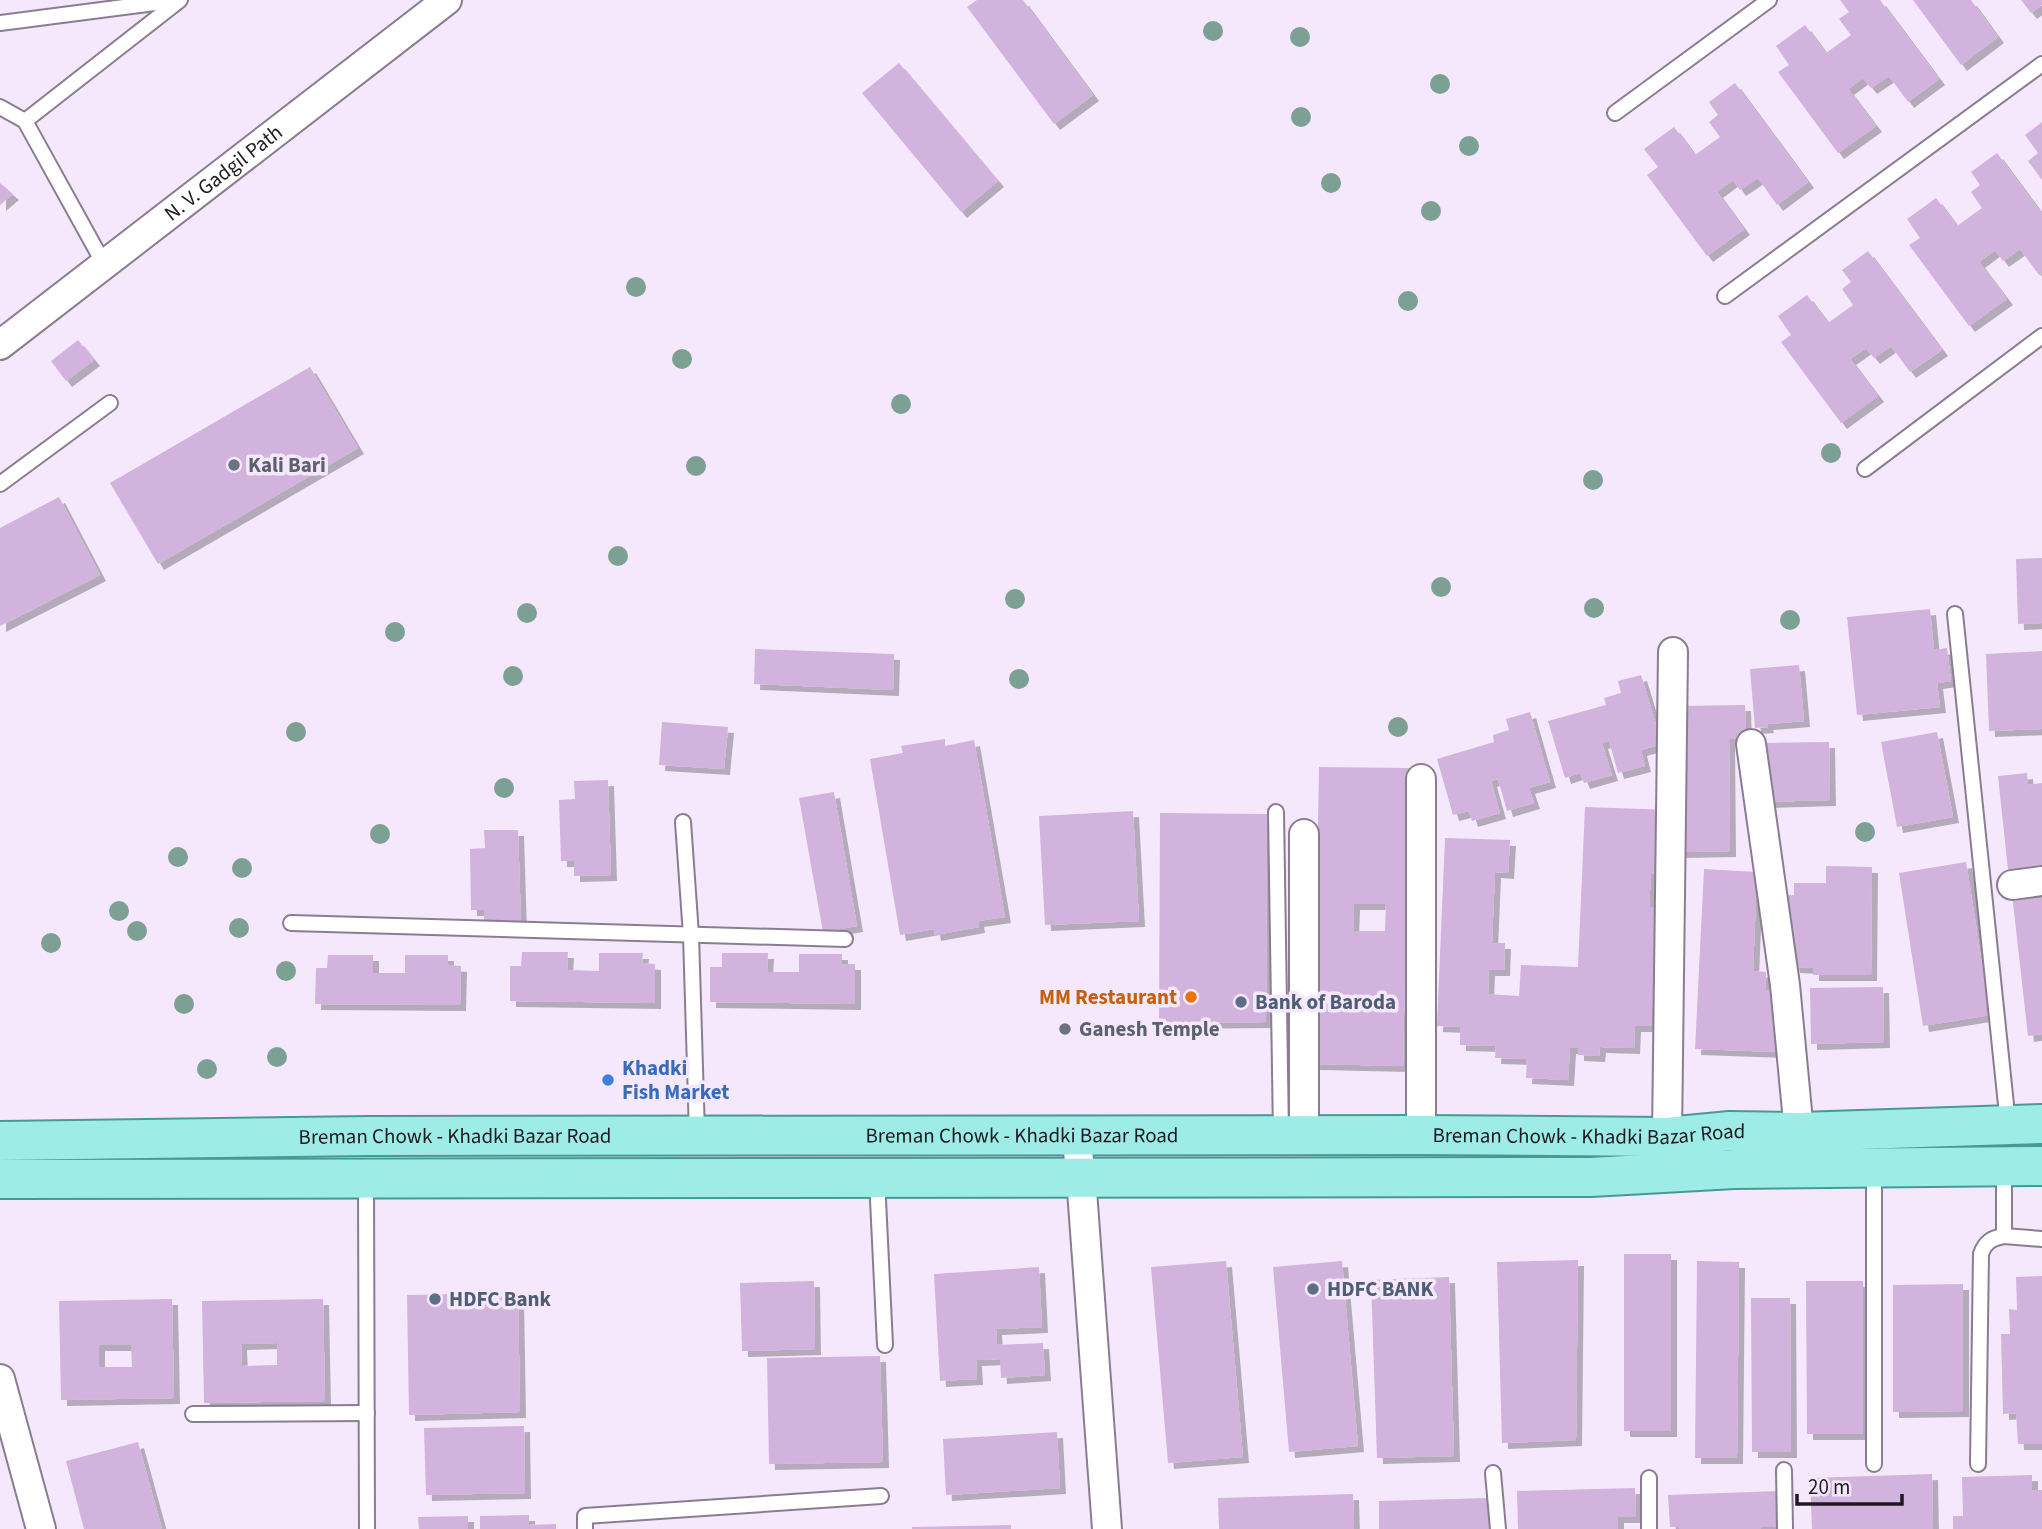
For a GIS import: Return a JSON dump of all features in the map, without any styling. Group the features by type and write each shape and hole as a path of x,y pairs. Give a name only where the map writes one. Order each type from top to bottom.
{"main road":[{"name":"Breman Chowk - Khadki Bazar Road","path":"0,1141 698,1135 1667,1137 1730,1131 1799,1132 2025,1125"},
{"path":"1730,1131 1734,1170"},
{"name":"Breman Chowk - Khadki Bazar Road","path":"0,1179 1591,1177 1734,1170 2042,1166"}],"street":[{"name":"N. V. Gadgil Path","path":"0,345 447,0"},
{"path":"1667,1137 1673,652"},
{"path":"1751,744 1785,985 1799,1132"},
{"path":"1421,779 1421,1135"},
{"path":"1293,1135 1304,834"},
{"path":"2012,885 2042,881"},
{"path":"1076,1135 1107,1529"},
{"path":"0,1379 41,1529"}],"lane":[{"path":"0,23 179,0"},
{"path":"25,121 179,0"},
{"path":"1615,113 1769,0"},
{"path":"1725,296 2042,64"},
{"path":"0,107 25,121 104,264"},
{"path":"1865,469 2042,336"},
{"path":"0,484 110,403"},
{"path":"1955,614 2025,1125"},
{"path":"1276,811 1293,1135"},
{"path":"683,822 691,934 698,1135"},
{"path":"291,923 845,939"},
{"path":"2004,1166 2004,1236"},
{"path":"1874,1168 1874,1464"},
{"path":"877,1178 885,1345"},
{"path":"366,1179 368,1529"},
{"path":"1978,1464 1983,1246 2004,1236 2042,1239"},
{"path":"193,1414 367,1413"},
{"path":"1784,1469 1785,1529"},
{"path":"1493,1472 1498,1529"},
{"path":"1649,1478 1649,1529"},
{"path":"586,1529 585,1516 881,1496"}],"building":[{"path":"977,0 1023,0 1093,95 1054,124 967,7"},
{"path":"1840,0 1880,0 1939,79 1908,102 1889,76 1871,88 1863,78 1848,89 1876,126 1838,153 1778,72 1789,65 1776,46 1805,25 1826,53 1851,35 1839,19 1849,12"},
{"path":"1913,0 1971,0 1998,37 1961,65"},
{"path":"2021,0 2042,0 2042,5 2031,13"},
{"path":"899,63 998,181 961,212 862,93"},
{"path":"1735,83 1808,182 1777,205 1758,178 1740,190 1733,180 1717,192 1744,229 1707,256 1647,175 1658,167 1644,149 1674,127 1695,155 1720,137 1709,122 1718,115 1709,102"},
{"path":"2042,122 2042,180 2028,161 2038,153 2025,135"},
{"path":"1997,153 2042,214 2042,273 2039,275 2020,249 2003,261 1995,250 1979,262 2007,299 1969,326 1909,245 1920,238 1907,219 1936,198 1957,226 1982,208 1971,192 1980,185 1971,172"},
{"path":"0,183 13,194 0,205"},
{"path":"1868,251 1942,350 1910,372 1891,346 1874,358 1866,348 1850,359 1878,396 1841,423 1781,342 1791,335 1778,316 1807,295 1828,323 1853,305 1842,289 1851,282 1842,270"},
{"path":"78,340 94,360 66,381 51,361"},
{"name":"Kali Bari","path":"310,367 358,448 158,564 110,483"},
{"path":"59,497 100,575 0,626 0,528"},
{"path":"2042,558 2042,623 2018,624 2016,559"},
{"path":"1930,609 1934,650 1947,648 1951,681 1937,683 1940,707 1857,715 1847,617"},
{"path":"755,649 894,654 893,690 754,684"},
{"path":"2042,651 2042,729 1989,731 1986,654"},
{"path":"1799,665 1804,721 1767,724 1768,727 1755,728 1750,669"},
{"path":"1641,675 1662,744 1641,750 1645,766 1618,773 1609,741 1602,743 1612,775 1584,783 1580,773 1565,778 1548,721 1606,705 1604,698 1621,693 1618,681"},
{"path":"1745,705 1746,739 1729,739 1730,851 1678,852 1677,706"},
{"path":"1530,712 1550,782 1529,788 1534,803 1507,811 1498,779 1491,781 1500,813 1472,821 1469,811 1453,815 1437,759 1494,742 1493,735 1509,730 1506,719"},
{"path":"662,722 728,727 724,769 659,765"},
{"path":"1937,732 1953,817 1897,827 1881,742"},
{"path":"945,739 945,746 974,740 1005,917 978,921 979,927 935,935 934,929 900,935 870,759 903,753 901,746"},
{"path":"1829,742 1830,800 1766,802 1762,743"},
{"path":"1319,767 1409,768 1403,1066 1314,1064","holes":["1354,904 1386,904 1385,931 1353,931"]},
{"path":"2027,773 2028,785 2042,783 2042,875 2009,879 1998,776"},
{"path":"608,780 611,875 574,876 574,861 561,861 559,800 575,799 574,781"},
{"path":"834,792 857,926 823,932 799,798"},
{"path":"1585,807 1671,810 1668,874 1651,873 1649,907 1667,907 1663,1008 1652,1007 1652,1026 1635,1026 1634,1048 1600,1047 1599,1056 1578,1055 1578,1048 1570,1048 1568,1080 1526,1078 1527,1059 1495,1058 1496,1046 1460,1045 1460,1027 1437,1026 1445,838 1510,840 1508,873 1495,872 1492,943 1505,943 1504,970 1489,970 1488,994 1519,996 1521,965 1578,967"},
{"path":"1133,811 1139,921 1045,925 1039,816"},
{"path":"1160,813 1267,814 1266,1022 1159,1023"},
{"path":"484,830 518,830 521,924 484,925 484,910 471,910 470,849 485,848"},
{"path":"1966,862 1990,1015 1923,1026 1899,873"},
{"path":"1826,866 1872,867 1871,975 1813,975 1813,968 1794,967 1779,895 1794,895 1794,883 1826,883"},
{"path":"1704,869 1757,872 1753,971 1766,972 1765,990 1782,992 1779,1052 1695,1049"},
{"path":"2042,891 2042,1034 2028,1036 2012,894"},
{"path":"522,952 568,952 567,970 599,971 599,953 643,953 642,963 655,964 655,1003 510,1001 510,966 521,966"},
{"path":"722,953 768,953 767,972 799,972 799,954 842,954 842,964 855,964 855,1004 710,1002 710,967 722,967"},
{"path":"328,955 373,955 373,973 405,973 405,955 448,955 448,965 461,966 460,1005 315,1004 316,968 327,968"},
{"path":"1883,987 1884,1042 1811,1044 1810,988"},
{"path":"1624,1254 1671,1254 1671,1431 1624,1431"},
{"path":"1578,1260 1576,1440 1502,1443 1497,1262"},
{"path":"1226,1261 1243,1457 1168,1463 1151,1267"},
{"path":"1342,1261 1358,1446 1289,1452 1273,1267"},
{"path":"1697,1261 1739,1262 1737,1458 1695,1458"},
{"path":"1039,1267 1042,1327 996,1329 997,1345 1043,1343 1045,1375 1001,1378 1000,1359 976,1360 977,1379 940,1381 934,1274"},
{"path":"2042,1276 2042,1444 2018,1444 2016,1413 2003,1414 2001,1334 2010,1334 2009,1309 2017,1310 2016,1277"},
{"path":"1449,1277 1454,1456 1377,1458 1371,1280"},
{"path":"814,1281 815,1349 742,1351 740,1283"},
{"path":"1806,1281 1863,1281 1863,1434 1807,1434"},
{"path":"1963,1284 1963,1411 1893,1412 1893,1285"},
{"path":"518,1293 520,1412 409,1415 407,1295"},
{"path":"1751,1298 1790,1298 1791,1452 1752,1452"},
{"path":"172,1299 174,1398 61,1400 59,1301","holes":["99,1345 131,1345 132,1367 99,1367"]},
{"path":"323,1299 325,1401 204,1403 202,1301","holes":["277,1343 277,1365 242,1366 241,1344"]},
{"path":"880,1356 883,1462 769,1464 767,1358"},
{"path":"524,1426 525,1493 426,1495 424,1428"},
{"path":"1057,1432 1060,1488 946,1495 943,1439"},
{"path":"138,1442 162,1529 84,1529 66,1461"},
{"path":"1932,1474 1933,1529 1812,1529 1810,1478"},
{"path":"2032,1475 2032,1490 2042,1490 2042,1529 1953,1529 1953,1516 1963,1516 1962,1477"},
{"path":"1635,1488 1636,1517 1618,1517 1618,1529 1518,1529 1517,1491"},
{"path":"1778,1491 1779,1527 1670,1527 1668,1495"},
{"path":"1353,1494 1354,1529 1219,1529 1218,1498"},
{"path":"1489,1498 1490,1529 1379,1529 1379,1501"},
{"path":"529,1515 529,1525 556,1524 556,1529 480,1529 480,1516"},
{"path":"468,1516 468,1529 419,1529 418,1517"},
{"path":"1011,1525 1011,1529 912,1529 912,1527"}],"place":[{"name":"Kali Bari","path":"234,465"},
{"name":"MM Restaurant","path":"1191,997"},
{"name":"Bank of Baroda","path":"1241,1002"},
{"name":"Ganesh Temple","path":"1065,1029"},
{"name":"Khadki Fish Market","path":"608,1080"},
{"name":"HDFC BANK","path":"1313,1289"},
{"name":"HDFC Bank","path":"435,1299"}]}
